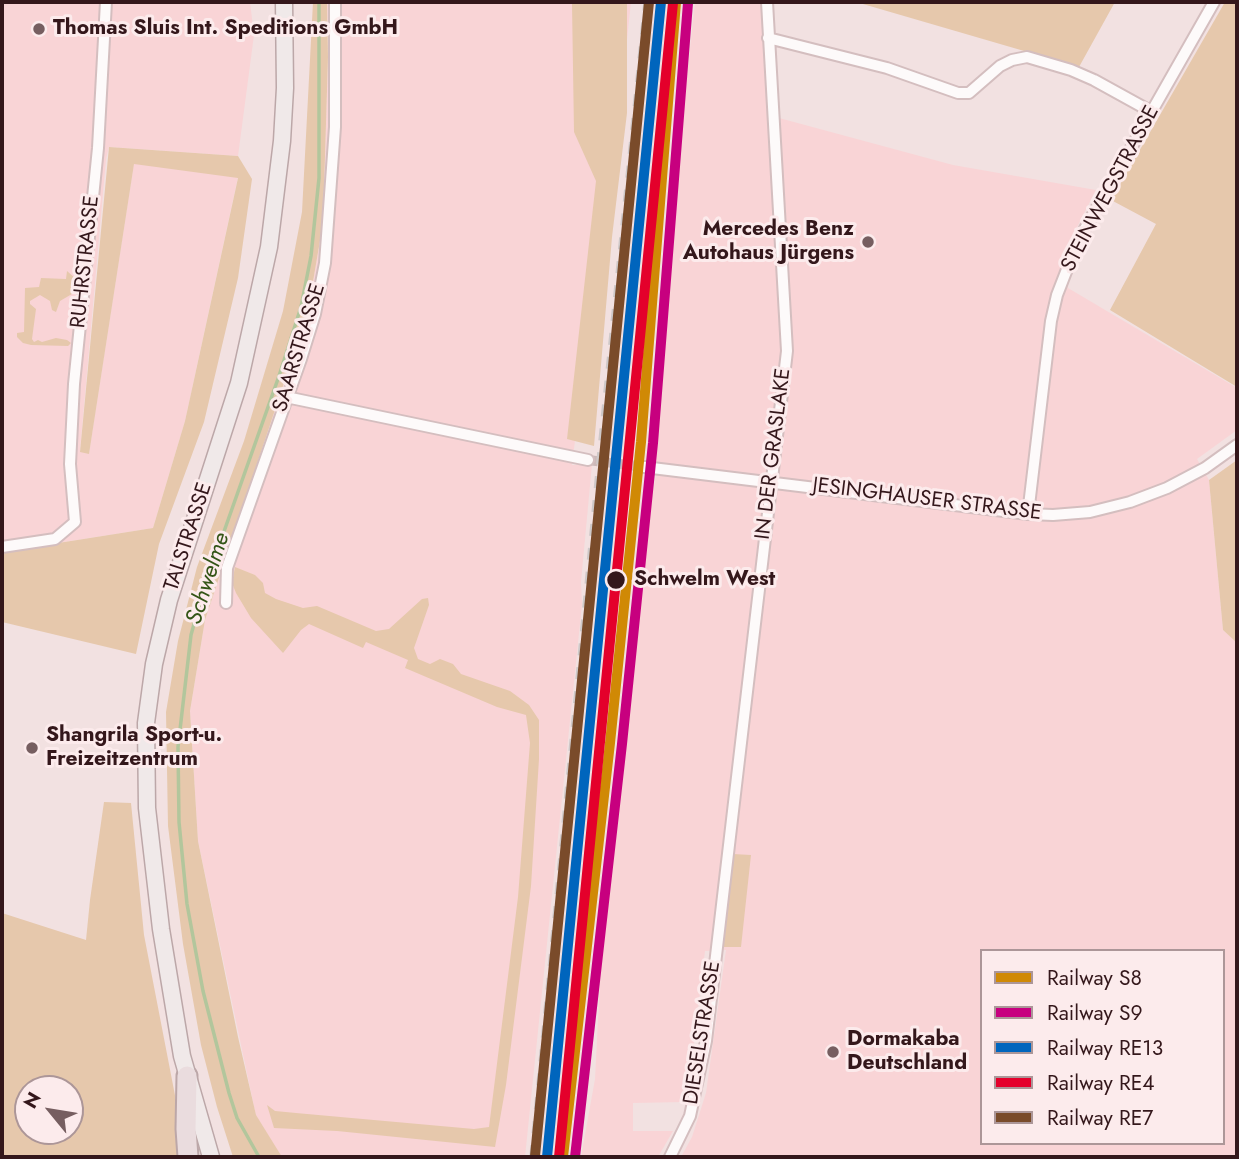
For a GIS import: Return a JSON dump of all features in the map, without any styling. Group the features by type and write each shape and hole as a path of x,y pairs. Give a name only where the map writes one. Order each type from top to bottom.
{"highway":[{"path":"187,1076 188,1157"}],"main road":[{"name":"TALSTRASSE","path":"187,1076 169,982 153,867 146,778 146,723 154,664 166,611 188,535 239,383 269,247 282,141 284,2"},
{"path":"187,1076 211,1157"}],"street":[{"name":"RUHRSTRASSE","path":"2,547 55,539 75,523 70,464 74,384 98,148 106,2"},
{"name":"SAARSTRASSE","path":"226,603 227,568 315,314 325,263 335,127 335,2"},
{"name":"IN DER GRASLAKE","path":"716,946 787,351 767,2"},
{"name":"STEINWEGSTRASSE","path":"1028,514 1051,321 1058,295 1079,241 1214,2"},
{"path":"768,38 897,71 958,93 969,93 1000,66 1027,57 1094,80 1152,112"},
{"path":"286,397 588,460"},
{"name":"JESINGHAUSER STRASSE","path":"643,467 1028,514 1090,512 1130,502 1167,488 1237,445"},
{"name":"DIESELSTRASSE","path":"670,1157 687,1125 696,1095 706,1041 716,946"}],"shaded area":[{"path":"2,2 250,2 254,35 238,156 109,147 106,159 80,451 89,453 134,163 238,177 185,421 153,528 52,544 2,547"},
{"path":"313,2 327,2 328,57 323,223 308,311 205,620 190,711 198,841 238,1037 256,1115 282,1157 233,1157 201,1045 183,944 168,826 166,712 178,641 197,567 244,441 283,311 302,212"},
{"path":"327,2 631,2 616,143 591,310 572,465 592,464 581,582 582,604 525,1157 281,1157 256,1116 198,841 190,711 205,620 308,311 323,223"},
{"path":"695,2 761,2 768,115 953,165 1096,190 1070,241 1068,288 1237,388 1237,430 1197,459 1209,480 1223,630 1237,643 1237,1157 681,1157 692,1137 706,1093 726,950 705,951 691,1067 684,1102 633,1103 633,1131 673,1131 658,1157 581,1157 595,1079 608,825 625,709 636,581 658,464 652,462 663,301"},
{"path":"856,2 1115,2 1079,67"},
{"path":"1225,2 1237,2 1237,387 1110,310 1156,224 1111,200"},
{"path":"572,4 627,4 627,113 612,237 594,446 567,439 596,181 574,132"},
{"path":"109,147 238,156 252,179 238,278 204,422 159,544 136,654 2,622 2,547 52,544 153,528 185,421 238,178 134,164 89,454 80,452"},
{"path":"67,271 76,279 77,291 60,301 56,312 52,310 50,301 40,295 30,301 30,304 36,309 32,339 34,342 56,338 71,343 68,346 23,343 17,333 24,332 25,288 39,287 41,278 66,279"},
{"path":"1237,460 1237,643 1223,630 1209,480"},
{"path":"235,567 255,575 263,583 265,593 276,599 303,608 317,606 376,631 389,629 422,599 428,598 429,605 414,648 418,659 430,664 440,659 453,664 461,674 510,691 529,705 539,720 531,886 506,1085 495,1147 337,1131 274,1128 267,1105 275,1111 474,1129 489,1127 518,897 530,743 526,715 497,707 405,668 408,660 366,642 363,648 309,624 283,653 251,618 236,593 232,583"},
{"path":"104,802 131,803 144,935 179,1116 182,1157 2,1157 2,913 86,940"},
{"path":"733,854 751,855 741,947 723,947"}],"waterway":[{"name":"Schwelme","path":"259,1157 237,1118 203,991 187,904 179,822 178,747 191,635 204,588 301,307 311,256 319,178 319,2"}],"tunnel":[{"path":"588,460 644,467"}],"railway":[{"path":"531,1157 645,2"}],"rail line":[{"name":"RE7","path":"535,1156 649,2"},
{"name":"RE13","path":"547,1157 661,2"},
{"name":"S8","path":"563,1157 641,442 676,2"},
{"name":"RE4","path":"559,1157 673,3"},
{"name":"S9","path":"575,1157 653,443 688,3"}],"place":[{"name":"Thomas Sluis Int. Speditions GmbH","path":"39,29"},
{"name":"Mercedes Benz Autohaus Jürgens","path":"868,242"},
{"name":"Schwelm West","path":"616,580"},
{"name":"Shangrila Sport-u. Freizeitzentrum","path":"32,748"},
{"name":"Dormakaba Deutschland","path":"833,1052"}]}
